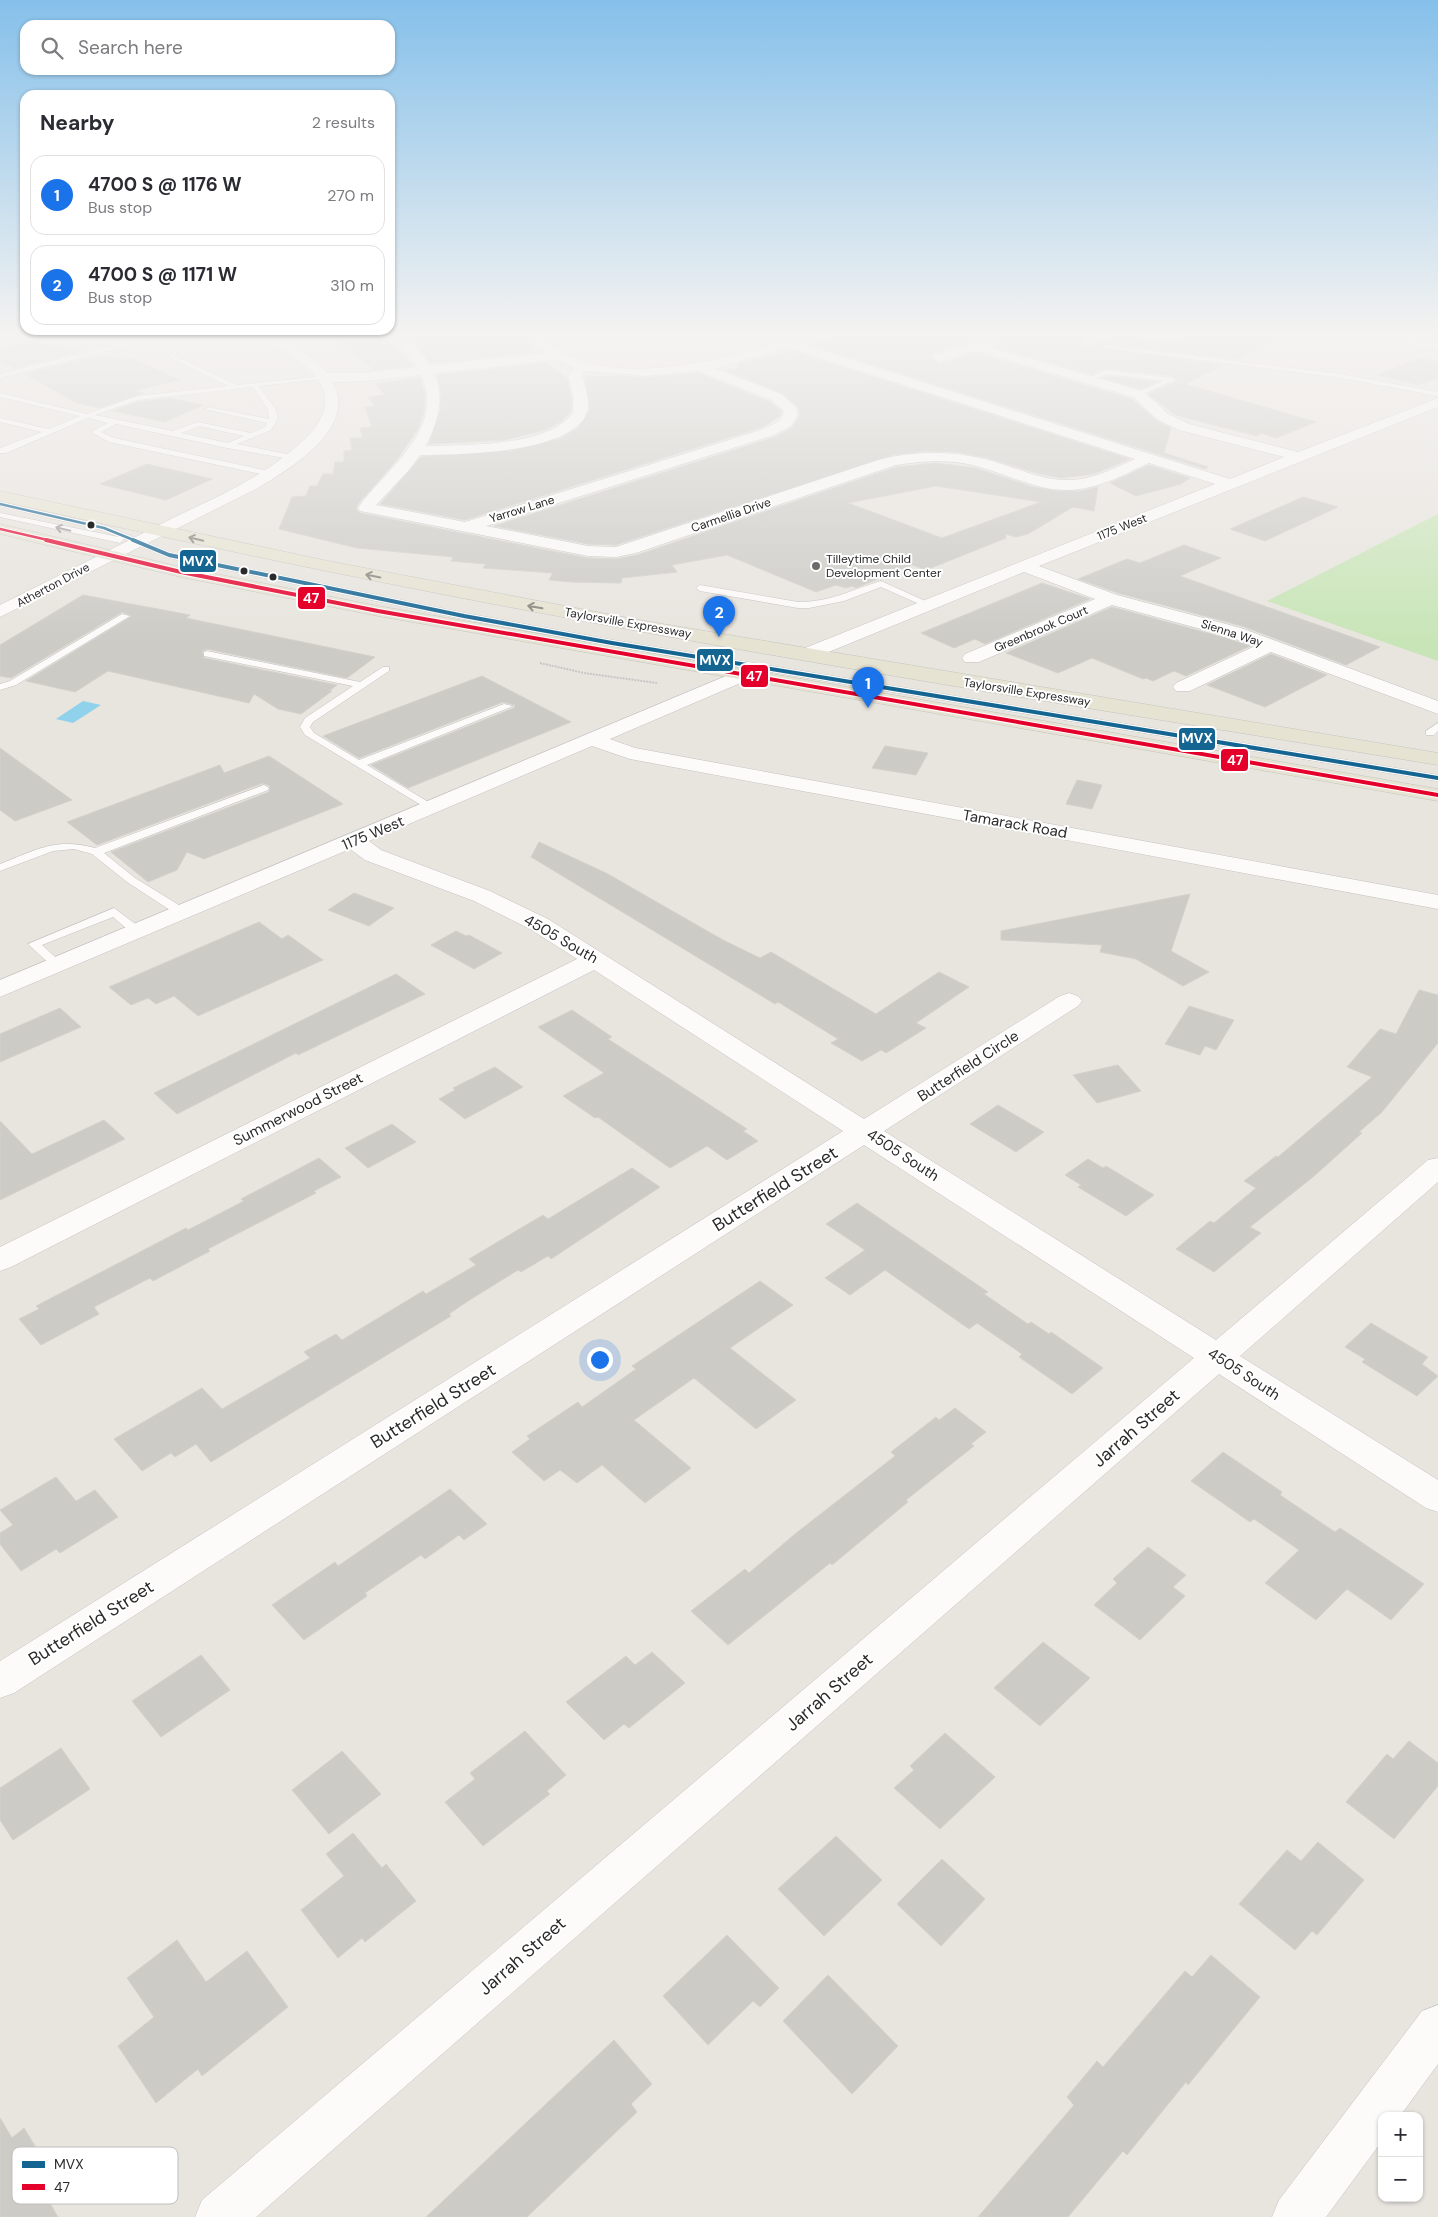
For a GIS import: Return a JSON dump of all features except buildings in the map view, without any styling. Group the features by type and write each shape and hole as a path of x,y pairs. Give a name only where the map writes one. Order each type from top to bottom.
{"main road":[{"name":"Taylorsville Expressway","path":"0,496 160,531 518,604 1438,759"},
{"path":"0,529 110,556 368,609 1438,795"}],"street":[{"name":"Atherton Drive","path":"0,612 270,474 293,458 315,436"},
{"path":"422,436 416,451 496,448 543,436"},
{"name":"Yarrow Lane","path":"465,528 755,436"},
{"path":"1084,436 1230,484"},
{"path":"1220,436 1248,448 1294,459"},
{"name":"1175 West","path":"807,654 887,620 1351,436"},
{"name":"Carmellia Drive","path":"416,451 366,508 582,550 616,552 652,542 901,459 940,457 961,459 988,464 1047,483 1069,485 1100,479 1149,458"},
{"name":"Sienna Way","path":"1024,566 1111,599 1211,625 1438,708"},
{"name":"Greenbrook Court","path":"972,658 1111,599"},
{"path":"1183,687 1270,646"},
{"name":"1175 West","path":"0,989 594,740 745,674"},
{"name":"Tamarack Road","path":"594,740 630,753 1438,902"},
{"name":"4505 South","path":"354,841 373,856 482,896 538,924 596,959 1438,1498"},
{"name":"Summerwood Street","path":"0,1260 596,959"},
{"name":"Butterfield Circle","path":"866,1132 1069,1001"},
{"name":"Butterfield Street","path":"0,1681 866,1132"},
{"name":"Jarrah Street","path":"219,2217 1438,1167"},
{"path":"1296,2217 1438,2027"}],"lane":[{"path":"0,450 3,451 40,436"},
{"path":"104,436 112,440 270,474"},
{"path":"183,436 293,458"},
{"path":"226,446 249,436"},
{"path":"0,504 104,528 169,555 523,627 1438,778"},
{"path":"0,515 88,535 137,542 422,600 634,638 1438,769"},
{"path":"700,588 798,605 814,605 834,602 881,584 929,604"},
{"path":"0,687 13,683 126,616"},
{"path":"207,654 360,686"},
{"path":"386,668 308,720 305,727 310,734 431,808"},
{"path":"359,764 508,706"},
{"path":"96,852 264,788"},
{"path":"0,868 51,848 74,846 96,852 131,880 183,913"},
{"path":"58,965 34,944 114,912 138,932"}],"green space":[{"path":"1438,514 1438,661 1267,601"}],"water":[{"path":"83,701 101,705 73,723 56,719"}],"transit line":[{"name":"MVX","path":"0,504 104,528 169,555 464,616 612,643 1438,778"},
{"name":"47","path":"0,529 181,572 378,611 1438,795"}],"place":[{"name":"Tilleytime Child Development Center","path":"816,566"},
{"name":"4700 S @ 1171 W","path":"719,637"},
{"name":"4700 S @ 1176 W","path":"868,708"}]}
